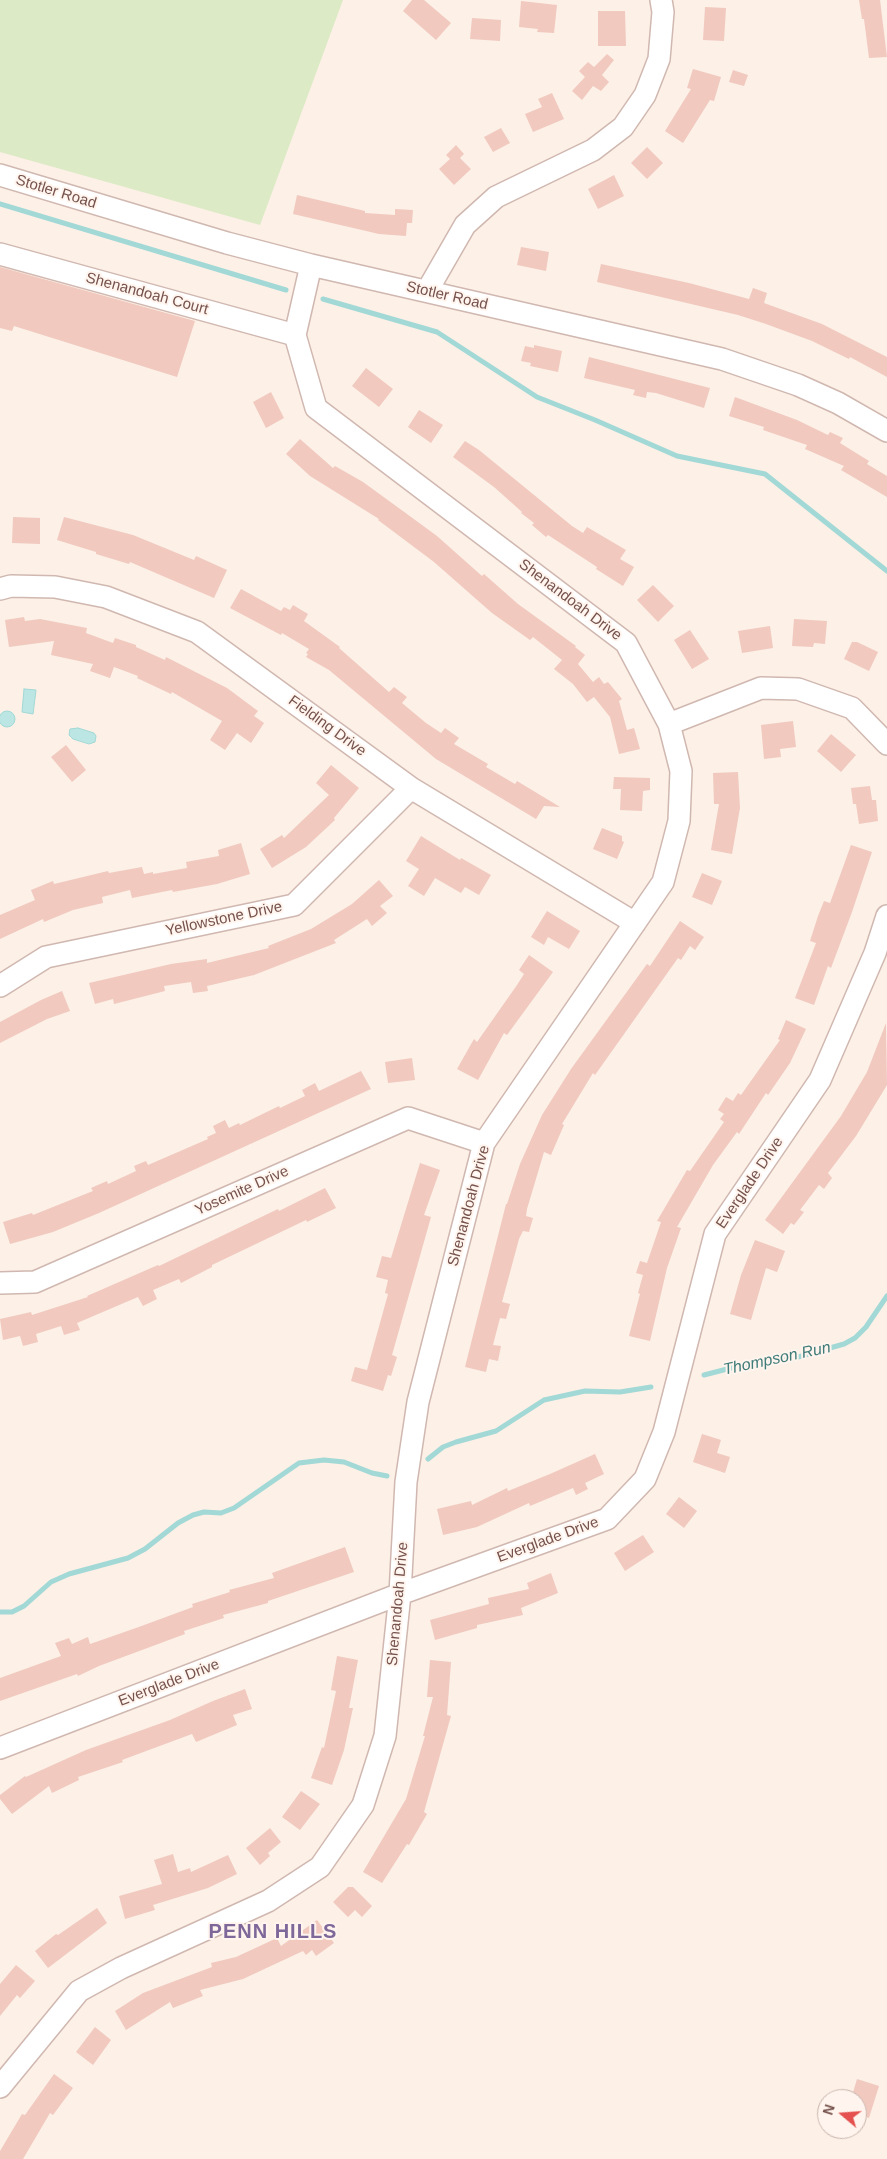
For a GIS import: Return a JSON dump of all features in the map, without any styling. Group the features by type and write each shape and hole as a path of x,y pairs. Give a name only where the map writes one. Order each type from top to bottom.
{"street":[{"path":"427,292 465,225 496,197 593,150 623,127 645,95 659,59 663,12 660,0"},
{"name":"Stotler Road","path":"0,175 312,265 670,346 750,368 830,399 887,432"},
{"name":"Shenandoah Court","path":"0,254 295,335"},
{"name":"Shenandoah Drive","path":"0,2087 79,1991 121,1968 268,1902 320,1867 362,1805 385,1736 400,1594 406,1482 418,1402 484,1143 662,882 679,821 681,771 669,724 626,643 316,408 295,335 312,265"},
{"name":"Fielding Drive","path":"0,589 11,586 55,588 106,597 197,632 411,788 635,923"},
{"path":"669,724 762,688 798,689 852,708 887,744"},
{"name":"Yellowstone Drive","path":"0,986 46,957 294,905 411,788"},
{"name":"Everglade Drive","path":"0,1748 400,1594 608,1518 645,1479 664,1432 715,1234 820,1080 875,953 887,916"},
{"name":"Yosemite Drive","path":"0,1283 35,1282 408,1118 484,1143"}],"green space":[{"path":"0,0 343,0 260,225 0,152"}],"water":[{"path":"24,689 36,690 33,714 22,712"},
{"path":"4,711 10,711 15,716 13,725 4,727 -1,722 -1,716"},
{"path":"78,728 94,733 96,736 95,742 89,744 73,739 69,735 70,729"}],"building":[{"path":"412,0 424,0 451,23 436,40 403,11"},
{"path":"859,0 880,0 887,57 869,58 864,19 862,19"},
{"path":"521,1 557,5 554,33 537,32 538,29 519,27"},
{"path":"705,7 726,8 724,41 703,40"},
{"path":"598,11 625,11 626,46 598,46"},
{"path":"472,18 501,20 500,41 470,39"},
{"path":"607,54 614,60 602,75 609,82 601,91 593,86 582,100 572,91 585,77 579,71 588,62 594,67"},
{"path":"693,69 721,77 714,101 710,100 683,143 665,131 691,89 687,88"},
{"path":"733,70 748,75 744,86 729,82"},
{"path":"552,93 564,119 533,132 525,114 542,107 538,99"},
{"path":"501,128 510,143 493,152 484,137"},
{"path":"456,145 464,154 460,158 471,169 454,185 439,169 450,159 446,155"},
{"path":"647,147 663,163 647,179 631,163"},
{"path":"614,175 624,196 598,209 588,189"},
{"path":"297,195 365,211 365,213 395,215 395,209 413,210 412,223 407,223 406,236 379,234 293,214"},
{"path":"521,247 549,252 546,271 517,265"},
{"path":"601,264 689,283 749,299 753,288 767,293 764,303 822,324 887,357 887,377 850,357 849,359 812,341 766,324 738,315 597,282"},
{"path":"0,267 195,321 177,377 14,326 12,331 0,328"},
{"path":"534,345 562,351 558,372 530,366 531,363 521,361 525,346 534,348"},
{"path":"589,357 710,388 704,408 656,393 647,392 646,398 633,395 635,390 584,378"},
{"path":"366,368 393,389 379,407 352,386"},
{"path":"271,392 284,418 266,428 253,402"},
{"path":"735,397 797,420 828,435 830,432 843,438 840,443 869,461 867,464 887,476 887,497 841,470 844,466 805,449 807,445 763,430 764,427 729,416"},
{"path":"419,410 443,425 431,443 408,427"},
{"path":"300,439 333,468 335,466 363,482 437,536 482,576 484,574 518,604 576,646 585,655 578,664 593,682 599,677 604,684 608,682 622,699 619,701 627,730 634,728 640,749 619,754 610,717 594,697 587,702 573,684 554,669 562,660 533,637 530,640 492,613 434,562 379,519 310,476 286,454"},
{"path":"465,441 479,450 572,526 583,533 587,527 626,550 620,559 634,567 623,586 548,535 546,537 532,525 534,523 494,487 453,457"},
{"path":"13,517 40,518 40,544 12,543"},
{"path":"64,517 133,535 194,560 196,556 227,570 214,598 130,562 129,564 57,540"},
{"path":"653,585 674,606 658,622 637,600"},
{"path":"241,589 281,611 284,607 290,610 293,605 308,614 304,621 340,647 389,692 394,687 407,697 402,703 426,723 441,733 445,728 459,738 454,744 488,764 486,767 515,784 517,781 560,807 544,806 536,819 436,759 329,670 306,657 309,649 282,633 281,635 230,608"},
{"path":"24,617 25,621 40,619 87,628 86,633 113,643 115,638 136,645 136,647 165,660 166,657 227,688 258,711 254,716 264,723 251,743 237,733 225,750 210,740 222,721 172,692 171,694 137,678 138,676 114,667 110,678 90,671 93,664 51,655 54,641 9,647 5,620"},
{"path":"794,619 827,621 825,644 814,643 813,647 792,646"},
{"path":"770,626 773,648 742,653 738,631"},
{"path":"690,630 709,659 692,669 674,640"},
{"path":"852,642 857,642 878,652 869,671 844,659"},
{"path":"793,721 796,747 780,749 781,757 764,759 761,725"},
{"path":"831,734 856,755 841,772 817,751"},
{"path":"66,745 86,770 72,782 51,757"},
{"path":"331,765 359,788 334,818 335,820 306,847 272,868 260,849 282,835 284,838 329,795 316,783"},
{"path":"738,772 740,808 732,854 711,850 719,804 714,804 713,773"},
{"path":"614,777 650,778 650,790 643,791 642,811 620,810 621,789 613,789"},
{"path":"870,786 872,800 876,800 878,821 859,824 856,804 853,804 851,788"},
{"path":"602,828 622,836 622,841 624,842 617,859 593,849"},
{"path":"421,836 460,860 461,858 491,875 479,895 465,887 461,893 435,878 424,896 408,886 419,869 406,861"},
{"path":"241,843 250,874 217,884 173,892 172,890 132,898 130,890 102,897 103,903 73,910 44,922 43,919 0,939 0,915 35,900 31,890 53,881 54,884 108,871 109,873 142,867 144,874 187,868 186,862 219,856 218,850"},
{"path":"851,845 872,852 831,968 828,966 814,1005 795,998 816,943 810,941 818,916 824,901 830,903"},
{"path":"702,873 722,881 712,905 692,897"},
{"path":"379,880 393,896 380,906 387,913 372,926 367,919 334,940 336,943 254,975 207,986 208,991 193,993 191,982 164,986 165,991 114,1004 113,999 95,1004 89,983 171,964 207,959 207,963 269,948 268,946 311,929 352,904"},
{"path":"547,911 580,931 569,949 548,937 544,945 531,937"},
{"path":"680,921 704,937 695,950 690,946 681,960 678,958 595,1075 593,1073 562,1124 564,1125 551,1155 544,1152 527,1209 526,1216 533,1218 529,1232 523,1231 519,1239 502,1302 510,1304 506,1319 500,1318 493,1345 501,1346 498,1361 489,1359 486,1372 465,1367 506,1204 520,1164 542,1115 571,1069 647,964 650,966"},
{"path":"529,955 553,972 507,1035 504,1033 478,1080 457,1069 474,1039 477,1042 524,974 519,970"},
{"path":"62,991 70,1011 47,1019 0,1043 0,1022"},
{"path":"786,1020 806,1029 790,1063 768,1095 766,1093 739,1134 737,1132 713,1165 677,1227 681,1228 667,1268 650,1341 629,1336 643,1275 636,1273 640,1261 647,1263 661,1222 657,1221 687,1170 690,1171 724,1122 720,1119 724,1114 718,1110 726,1097 733,1101 738,1093 741,1095 780,1040 778,1039"},
{"path":"886,1023 887,1085 856,1136 828,1173 832,1178 824,1189 819,1185 800,1210 804,1212 794,1225 791,1223 783,1234 765,1220 841,1116 867,1072"},
{"path":"412,1058 415,1080 388,1083 385,1062"},
{"path":"361,1071 371,1089 99,1213 53,1232 10,1244 3,1222 32,1213 33,1215 93,1191 91,1188 107,1181 108,1184 136,1171 134,1166 146,1161 148,1165 208,1139 207,1137 216,1133 213,1126 225,1120 229,1128 239,1123 240,1125 305,1096 302,1090 315,1083 319,1091"},
{"path":"420,1163 440,1170 424,1215 431,1217 392,1355 397,1357 391,1376 388,1375 383,1391 351,1381 355,1367 367,1370 388,1294 385,1293 388,1280 376,1277 382,1256 391,1258"},
{"path":"325,1188 336,1208 307,1222 306,1220 212,1265 212,1267 181,1283 179,1279 153,1290 157,1299 143,1306 138,1297 77,1323 80,1330 64,1335 61,1326 36,1334 38,1342 23,1346 20,1336 3,1340 0,1319 31,1312 32,1315 88,1297 159,1266 278,1209 279,1211"},
{"path":"755,1240 785,1251 777,1272 766,1268 751,1320 730,1314 741,1275"},
{"path":"702,1434 721,1440 717,1453 730,1457 725,1473 693,1462"},
{"path":"595,1454 604,1474 585,1483 588,1489 576,1495 573,1488 530,1506 529,1503 477,1527 443,1535 437,1509 471,1501 472,1505 507,1488 508,1491"},
{"path":"679,1497 697,1511 684,1528 666,1514"},
{"path":"643,1535 654,1552 625,1571 614,1553"},
{"path":"345,1547 354,1572 268,1601 268,1603 223,1615 224,1618 184,1631 185,1634 99,1666 78,1676 77,1674 0,1701 0,1678 61,1656 55,1643 69,1638 72,1644 88,1637 90,1644 193,1607 192,1604 230,1592 229,1590 274,1578 272,1573"},
{"path":"551,1573 558,1593 521,1608 523,1615 477,1625 477,1628 435,1640 430,1620 489,1604 488,1598 529,1589 527,1583"},
{"path":"337,1656 358,1660 349,1708 353,1708 344,1750 332,1785 311,1778 322,1747 324,1748 336,1691 331,1690"},
{"path":"430,1660 451,1662 447,1715 451,1716 424,1812 427,1814 409,1845 407,1844 382,1883 363,1872 406,1799 425,1736 423,1736 433,1697 427,1697"},
{"path":"245,1689 252,1709 233,1715 237,1725 196,1742 192,1734 122,1760 123,1762 78,1777 79,1780 52,1793 49,1786 12,1814 0,1799 0,1795 25,1776 86,1750 170,1720"},
{"path":"301,1791 320,1804 300,1830 282,1817"},
{"path":"270,1828 281,1842 268,1853 270,1856 260,1865 246,1848"},
{"path":"173,1854 178,1872 190,1868 191,1872 228,1855 237,1874 208,1888 153,1905 155,1910 125,1919 119,1896 162,1884 154,1860"},
{"path":"348,1887 353,1887 372,1906 362,1917 355,1910 348,1917 333,1902"},
{"path":"97,1908 107,1923 48,1968 35,1951 56,1934 58,1935"},
{"path":"317,1920 334,1943 316,1956 312,1950 306,1955 303,1951 243,1979 200,1990 203,1996 173,2008 170,2002 126,2030 115,2011 143,1993 212,1967 211,1963 236,1957 277,1938 281,1946"},
{"path":"16,1965 35,1981 20,1998 17,1995 0,2016 0,1984"},
{"path":"95,2027 111,2040 93,2065 76,2052"},
{"path":"54,2074 73,2088 53,2115 50,2113 23,2159 0,2159 0,2151 22,2114 25,2115"},
{"path":"857,2079 879,2086 869,2118 867,2117 867,2089 854,2089"}],"waterway":[{"path":"0,204 286,290"},
{"path":"323,299 437,332 537,397 677,456 765,474 887,571"},
{"name":"Thompson Run","path":"704,1375 735,1367 791,1359 844,1344 855,1338 866,1327 887,1296"},
{"name":"Thompson Run","path":"428,1459 443,1447 496,1431 544,1400 585,1391 620,1392 651,1387"},
{"name":"Thompson Run","path":"0,1612 12,1612 24,1606 51,1582 69,1574 128,1558 145,1549 178,1523 193,1515 204,1512 221,1513 234,1508 299,1463 324,1460 344,1462 372,1473 387,1476"}],"district":[{"name":"PENN HILLS","path":"273,1932"}]}
